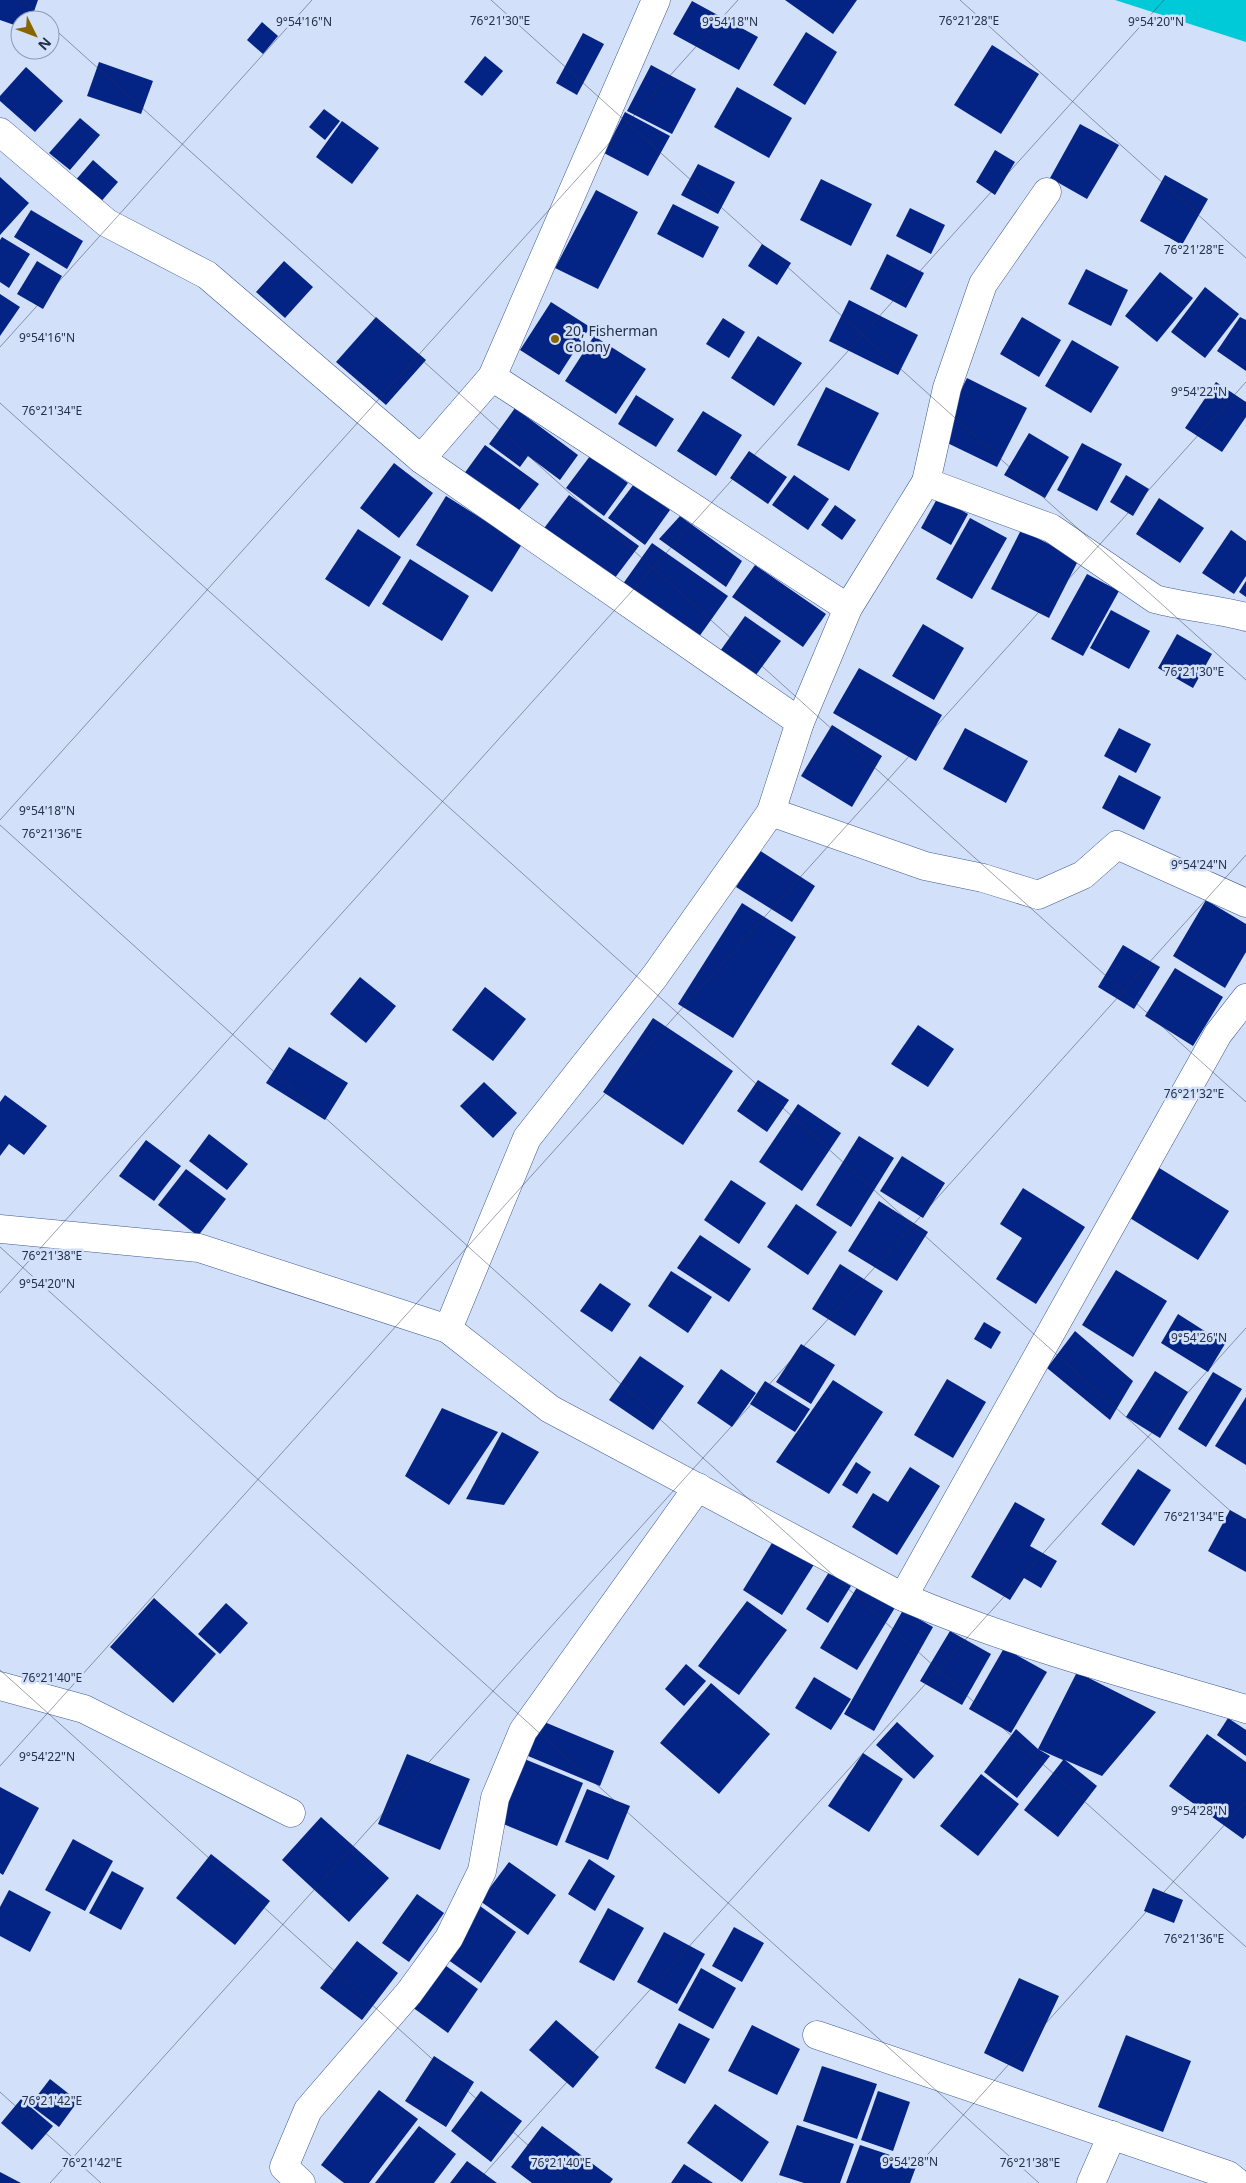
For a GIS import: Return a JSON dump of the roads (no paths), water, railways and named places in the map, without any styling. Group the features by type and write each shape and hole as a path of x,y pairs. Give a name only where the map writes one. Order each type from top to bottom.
{"street":[{"path":"421,459 492,378 656,0"},
{"path":"0,132 107,223 207,275 421,459 800,722"},
{"path":"448,1329 528,1138 655,976 771,812 800,722 848,608 926,482 947,388 983,284 1047,192"},
{"path":"492,378 848,608"},
{"path":"926,482 1051,528 1155,599 1175,604 1214,609 1246,617"},
{"path":"771,812 925,866 983,878 1038,895 1083,875 1117,845 1246,903"},
{"path":"903,1597 1218,1034 1246,998"},
{"path":"0,1230 199,1248 448,1329 550,1409 903,1597 965,1622 1101,1666 1246,1709"},
{"path":"301,2183 284,2168 308,2110 409,1993 450,1938 482,1871 495,1798 523,1731 698,1487"},
{"path":"0,1686 84,1709 291,1812"},
{"path":"816,2035 1228,2175 1238,2183"},
{"path":"1091,2183 1112,2135"}],"water":[{"path":"1115,0 1246,0 1246,42"}],"place":[{"name":"20, Fisherman Colony","path":"555,339"}]}
